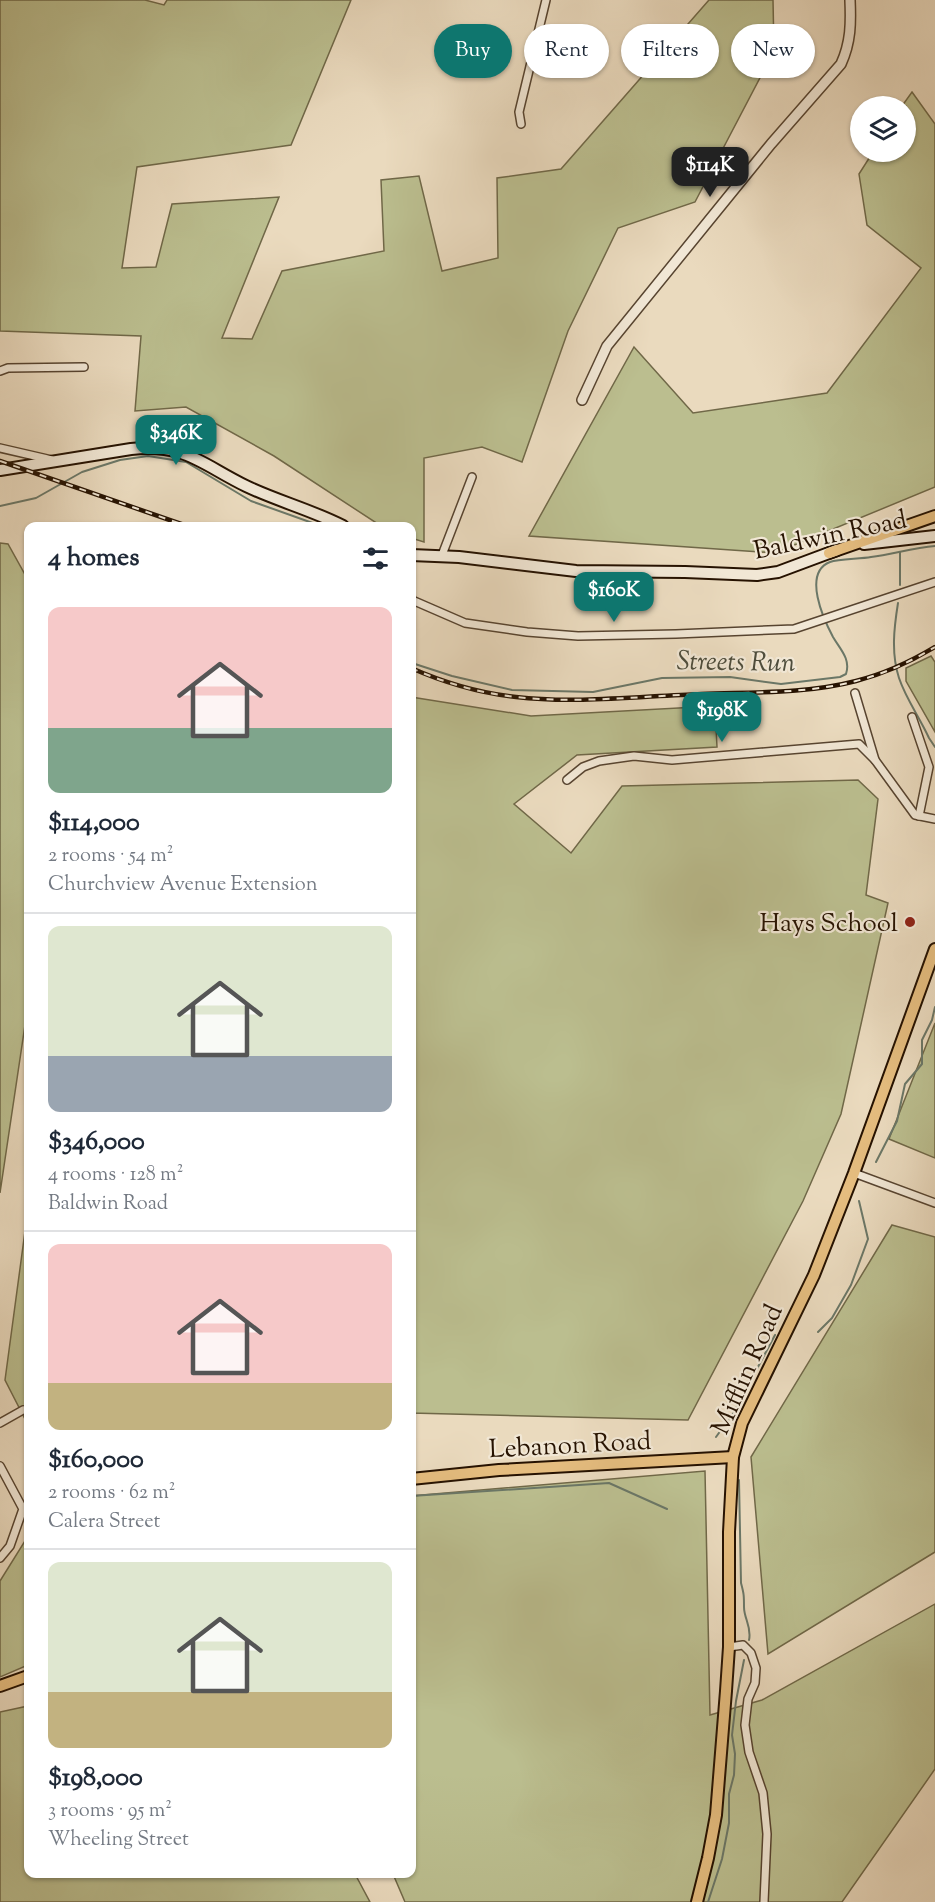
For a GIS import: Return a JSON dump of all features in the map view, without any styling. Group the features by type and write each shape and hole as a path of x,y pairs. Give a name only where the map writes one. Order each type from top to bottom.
{"main road":[{"path":"0,470 131,449 170,448 190,455 244,486 335,522"},
{"path":"829,553 935,516"},
{"name":"Baldwin Road","path":"416,555 442,555 576,571 757,575 778,572 857,545 935,536"},
{"name":"Mifflin Road","path":"697,1902 716,1815 729,1647 729,1532 733,1457 742,1423 814,1275 854,1173 935,949"},
{"name":"Lebanon Road","path":"416,1478 499,1470 733,1457"},
{"path":"0,1686 24,1677"}],"street":[{"path":"521,124 519,112 546,0"},
{"path":"582,400 607,346 771,144 841,64 851,34 850,0"},
{"path":"0,371 9,368 84,367"},
{"path":"0,448 54,460"},
{"path":"442,555 472,477"},
{"path":"416,601 465,622 527,632 578,636 794,629 935,582"},
{"path":"855,693 874,760"},
{"path":"912,717 928,767 919,816"},
{"path":"567,780 583,767 599,761 634,756 672,760 859,744 874,760 915,815 935,819"},
{"path":"854,1173 935,1203"},
{"path":"0,1424 23,1410"},
{"path":"0,1467 23,1509 10,1546 0,1558"},
{"path":"729,1647 744,1645 751,1653 756,1668 755,1683 748,1699 745,1725 749,1752 763,1793 767,1834 764,1902"}],"green space":[{"path":"0,0 145,0 164,5 167,0 351,0 291,145 137,167 122,268 156,267 172,204 279,197 222,338 252,339 282,271 384,251 381,180 419,176 442,271 498,258 497,178 561,169 641,78 719,78 719,24 688,24 709,0 773,0 773,24 731,24 731,78 760,78 695,202 618,228 568,331 522,462 482,447 424,458 424,542 416,540 416,522 375,522 274,456 186,407 135,411 141,336 0,331"},
{"path":"916,98 935,124 935,487 775,553 529,536 634,347 693,413 827,393 921,268 867,225 859,174 867,162 916,162"},
{"path":"0,543 8,544 24,573 24,1032 0,1193"},
{"path":"931,656 935,662 935,732 906,681 906,668"},
{"path":"416,698 531,716 715,706 717,747 577,755 514,804 571,853 622,786 858,780 878,799 866,895 888,903 841,1114 803,1201 688,1420 416,1413"},
{"path":"935,1023 935,1158 889,1139"},
{"path":"892,1225 935,1237 935,1552 768,1654 751,1457"},
{"path":"24,1239 24,1417 5,1380"},
{"path":"705,1471 710,1715 762,1700 935,1604 935,1769 842,1902 405,1902 395,1878 416,1878 416,1496"},
{"path":"24,1542 24,1667 0,1677 0,1581"},
{"path":"24,1707 24,1878 357,1878 370,1902 0,1902 0,1712"}],"waterway":[{"name":"Streets Run","path":"0,506 36,498 82,472 120,460 148,456 186,462 251,501 310,522"},
{"name":"Streets Run","path":"416,664 452,676 512,690 593,692 662,678 730,677 781,684 840,677 846,674 847,664 821,609 816,586 817,576 822,568 834,561 935,546"},
{"path":"900,552 900,585"},
{"path":"898,603 894,640 896,669 905,693 935,747"},
{"path":"876,1162 897,1121 905,1084 922,1064 922,1040 932,1020 935,1007"},
{"path":"818,1332 832,1318 851,1285 868,1239 859,1201"},
{"path":"716,1437 734,1412 775,1335"},
{"path":"739,1480 741,1583 749,1640"},
{"path":"416,1496 609,1483 667,1509"},
{"path":"708,1902 722,1859 729,1823 729,1794 734,1775 735,1754 732,1735 744,1660"}],"railway":[{"path":"0,461 175,522"},
{"path":"416,670 462,687 539,699 609,699 779,692 837,685 866,678 906,663 935,647"}],"place":[{"name":"Hays School","path":"910,922"}]}
